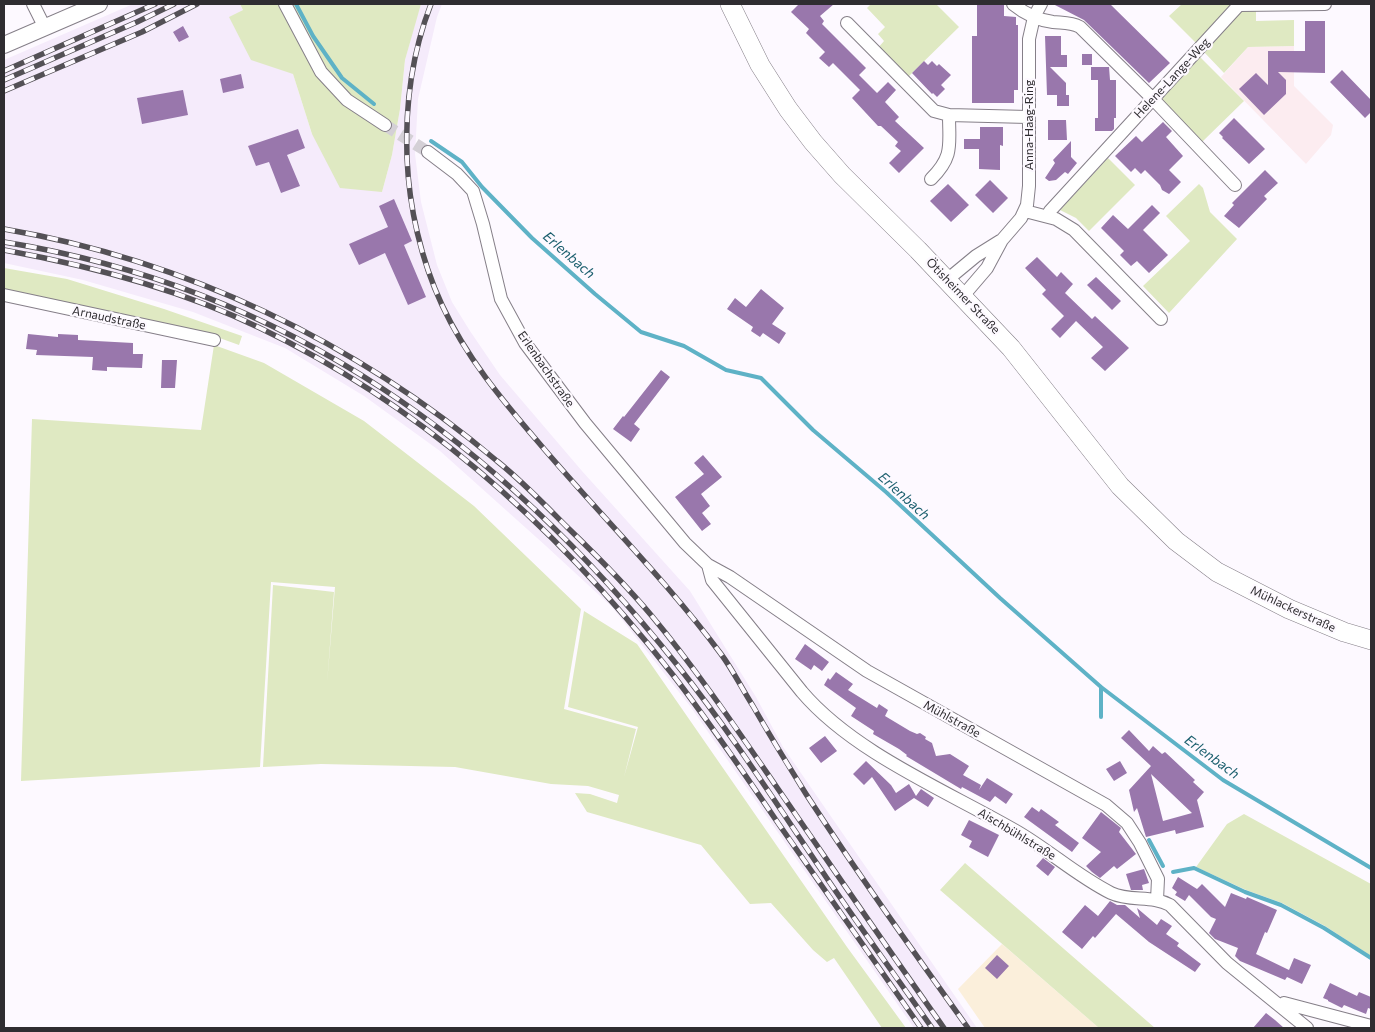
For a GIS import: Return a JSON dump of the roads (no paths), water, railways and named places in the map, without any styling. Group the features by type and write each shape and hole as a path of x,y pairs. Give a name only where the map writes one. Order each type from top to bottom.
{"main road":[{"name":"Ötisheimer Straße","path":"730,4 760,65 788,109 842,176 963,296 1011,348 1120,486 1176,541 1217,572"},
{"name":"Mühlackerstraße","path":"1217,572 1289,609 1344,632 1371,640"}],"street":[{"path":"33,4 45,28"},
{"path":"4,45 99,4"},
{"path":"285,4 321,72 347,100 385,124"},
{"path":"1013,4 1022,12 1034,17 1053,22 1073,23 1080,27 1153,99 1235,185"},
{"name":"Anna-Haag-Ring","path":"947,280 976,256 1002,240 1015,227 1025,211 1028,199 1029,39 1034,17 1041,4"},
{"name":"Helene-Lange-Weg","path":"1048,216 1050,211 1239,6 1325,4"},
{"path":"846,23 934,111 948,115 1028,117"},
{"path":"931,179 947,160 948,115"},
{"name":"Erlenbachstraße","path":"428,152 473,190 501,299 525,343 585,423 686,543 708,565"},
{"path":"1025,211 1048,216 1074,230 1161,319"},
{"name":"Anna-Haag-Ring","path":"963,296 986,268 1002,240"},
{"name":"Arnaudstraße","path":"4,295 214,340"},
{"name":"Mühlstraße","path":"708,565 730,577 866,671 1106,805 1127,823 1140,843 1158,880 1157,900"},
{"name":"Aischbühlstraße","path":"708,565 712,580 802,692 815,707 853,738 900,767 1017,831 1052,853 1082,876 1111,893 1126,898 1157,900 1170,905 1228,963 1307,1028"},
{"path":"1281,1006 1284,1003 1371,1026"}],"waterway":[{"name":"Erlenbach","path":"296,4 313,36 342,78 374,104"},
{"name":"Erlenbach","path":"431,141 462,162 482,187 532,238 641,332 684,346 726,370 761,378 813,430 886,492 1000,598 1101,687 1223,780 1371,868"},
{"path":"1101,687 1101,717"},
{"path":"1149,840 1163,866"},
{"path":"1173,872 1194,868 1245,892 1281,905 1324,928 1371,958"}],"tunnel":[{"path":"385,125 428,152"}],"railway":[{"path":"4,71 155,4"},
{"path":"4,80 174,4"},
{"path":"4,91 142,32 197,4"},
{"path":"431,4 419,41 411,80 407,119 407,158 410,195 417,233 428,270 442,305 473,360 512,411 678,600 721,654 806,794 968,1028"},
{"path":"4,229 71,243 138,262 202,285 266,312 327,343 386,379 443,418 506,469 533,493 610,570 668,635 731,721 944,1028"},
{"path":"4,242 108,264 205,296 296,338 382,388 462,446 538,513 610,586 678,666 733,740 847,908 932,1028"},
{"path":"4,250 69,263 135,280 230,314 260,328 321,360 378,395 434,435 486,478 537,523 584,572 630,622 673,675 727,748 921,1028"}]}
